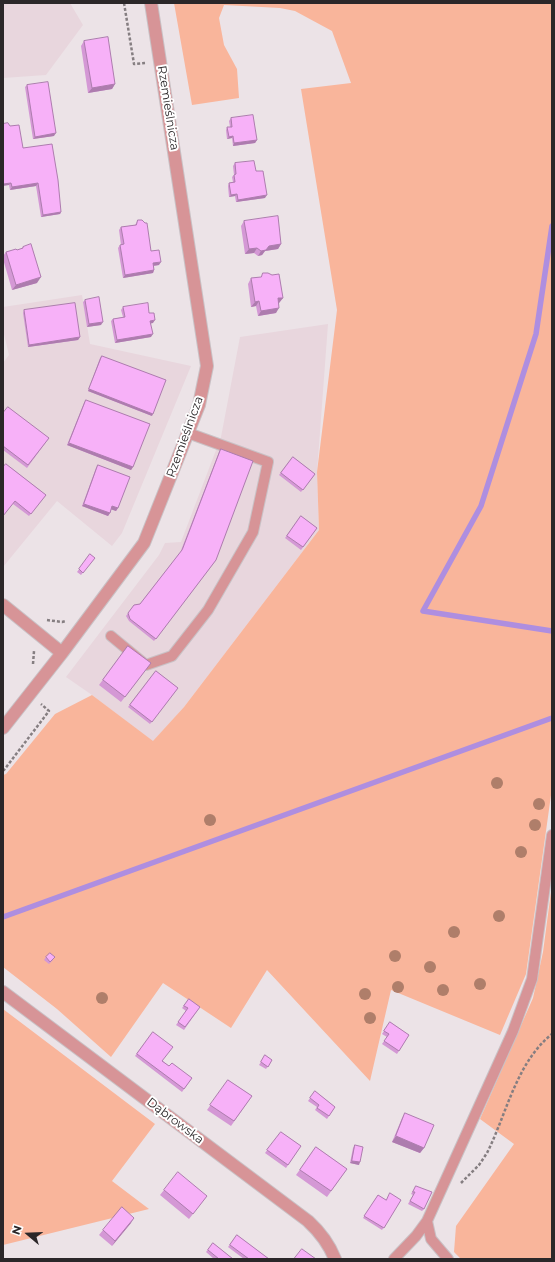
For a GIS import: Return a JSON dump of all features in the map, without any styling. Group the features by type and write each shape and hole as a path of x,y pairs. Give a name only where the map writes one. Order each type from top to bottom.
{"street":[{"name":"Rzemieślnicza","path":"3,728 62,653 144,543 199,405 207,366 152,3"},
{"path":"3,605 62,653"},
{"name":"Dąbrowska","path":"3,992 308,1221 317,1229 327,1242 335,1259"}],"lane":[{"path":"111,636 146,665 172,656 208,610 253,532 268,462 188,433"},
{"path":"394,1259 416,1236 427,1221 513,1031 532,979 552,835"},
{"path":"427,1221 431,1239 448,1259"}],"path":[{"path":"124,3 134,64 150,63"},
{"path":"41,616 46,620 62,622 69,619"},
{"path":"33,646 35,655 33,669"},
{"path":"3,770 49,711 38,702"},
{"path":"458,1186 480,1165 487,1153 526,1063 537,1048 552,1034"}],"shaded area":[{"path":"3,3 70,3 83,25 46,75 3,78"},
{"path":"174,3 552,3 552,788 526,974 500,1035 391,990 370,1081 267,970 231,1028 163,983 111,1057 57,1009 3,967 3,775 6,774 55,714 92,695 153,741 184,707 319,530 317,472 337,310 301,89 351,83 332,31 295,11 280,8 224,5 219,18 224,45 237,69 239,98 192,105"},
{"path":"82,295 90,344 191,366 122,533 112,546 57,501 3,567 3,363 9,355 3,330 3,307"},
{"path":"328,324 317,472 319,530 184,707 153,742 66,677 159,555 165,543 181,542 221,437 240,337"},
{"path":"552,884 552,1259 461,1259 454,1252 456,1226 514,1144 480,1119 533,998 543,952"},
{"path":"3,1009 155,1124 112,1181 149,1209 3,1245"}],"building":[{"path":"108,37 115,84 92,88 84,41"},
{"path":"48,82 56,133 35,137 27,85"},
{"path":"253,115 257,140 234,143 233,136 229,137 227,127 232,127 231,118"},
{"path":"8,123 10,126 19,125 23,148 52,144 58,180 61,212 43,215 38,183 12,187 11,183 3,184 3,124"},
{"path":"254,161 256,171 263,171 267,195 238,200 237,194 231,195 229,183 235,182 235,163"},
{"path":"278,216 281,244 269,246 266,250 261,251 257,248 249,249 244,221"},
{"path":"138,220 142,220 147,223 151,251 159,250 161,262 153,263 154,270 125,275 120,245 124,244 121,227 136,225"},
{"path":"31,244 41,277 16,285 6,252 17,250"},
{"path":"263,273 272,275 279,274 283,298 278,298 279,308 261,311 259,301 255,302 251,278 261,277"},
{"path":"99,297 103,322 89,324 85,300"},
{"path":"75,303 80,337 29,345 24,310"},
{"path":"148,303 149,313 154,313 155,320 150,321 153,334 117,340 113,319 125,317 123,307"},
{"path":"102,356 166,380 153,414 89,389"},
{"path":"86,400 150,424 133,467 69,443"},
{"path":"8,407 49,438 28,465 3,446 3,413"},
{"path":"221,449 253,461 216,560 156,639 130,619 128,613 134,605 140,604 182,550"},
{"path":"293,457 315,474 303,490 281,473"},
{"path":"6,464 46,495 31,514 15,501 3,516 3,467"},
{"path":"98,465 130,477 118,508 112,506 110,513 84,504"},
{"path":"301,516 317,528 303,547 287,536"},
{"path":"90,554 95,558 83,573 79,569"},
{"path":"128,646 151,663 125,697 103,680"},
{"path":"156,671 178,688 152,722 130,705"},
{"path":"50,953 55,957 50,962 46,957"},
{"path":"189,999 200,1007 185,1027 178,1022 188,1008 184,1006"},
{"path":"390,1022 409,1035 399,1051 384,1041 389,1034 384,1031"},
{"path":"153,1032 173,1047 162,1061 169,1066 172,1063 192,1078 184,1089 137,1054"},
{"path":"265,1055 272,1060 268,1067 261,1062"},
{"path":"228,1080 252,1096 234,1121 210,1105"},
{"path":"315,1091 335,1107 329,1116 317,1108 319,1105 310,1098"},
{"path":"405,1113 434,1125 424,1148 396,1136"},
{"path":"281,1132 301,1146 288,1165 267,1150"},
{"path":"355,1145 363,1147 360,1162 352,1161"},
{"path":"316,1147 347,1169 331,1191 300,1170"},
{"path":"178,1172 207,1196 193,1214 164,1190"},
{"path":"416,1186 432,1192 424,1209 410,1201 415,1192 413,1192"},
{"path":"390,1193 401,1200 384,1228 364,1216 378,1195 386,1200"},
{"path":"122,1207 134,1218 115,1241 103,1230"},
{"path":"237,1235 269,1259 249,1259 230,1245"},
{"path":"213,1243 233,1259 219,1259 208,1250"},
{"path":"302,1249 316,1259 294,1259"}],"waterway":[{"path":"552,226 536,334 481,506 423,611 552,631"},
{"path":"3,917 552,718"}]}
